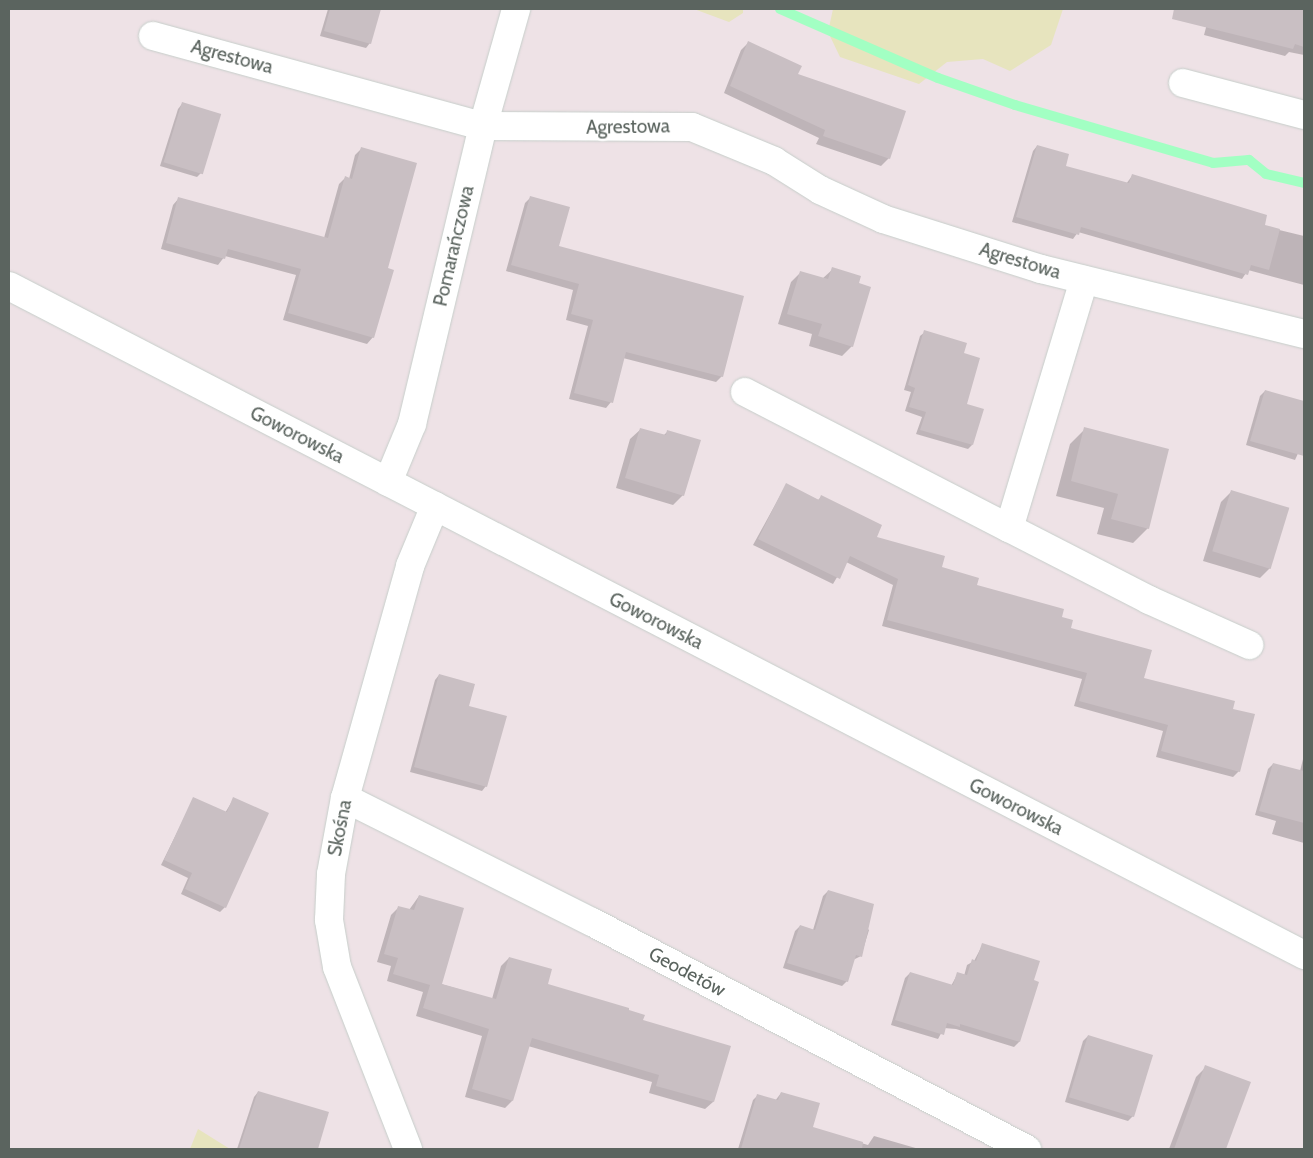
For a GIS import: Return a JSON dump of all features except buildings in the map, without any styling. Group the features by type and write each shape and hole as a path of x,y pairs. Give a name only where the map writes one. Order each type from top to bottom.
{"street":[{"name":"Pomarańczowa","path":"388,482 412,424 483,126 516,9"},
{"name":"Agrestowa","path":"153,36 483,126 692,126 774,162 820,190 883,219 1084,280 1304,334"},
{"path":"1183,83 1304,115"},
{"name":"Agrestowa","path":"1009,528 1084,280"},
{"name":"Goworowska","path":"9,286 1304,955"},
{"path":"745,392 1149,600 1249,645"},
{"name":"Skośna","path":"408,1149 337,967 330,920 331,874 345,798 410,566 435,506"},
{"name":"Geodetów","path":"345,798 592,922 1027,1149"}],"shaded area":[{"path":"694,9 743,9 743,13 729,22"},
{"path":"833,9 1063,9 1051,45 1010,71 983,59 947,62 919,84 840,57 828,32"},
{"path":"198,1129 230,1149 190,1149"}],"waterway":[{"path":"780,9 938,78 1015,105 1213,163 1249,160 1266,174 1304,183"}]}
